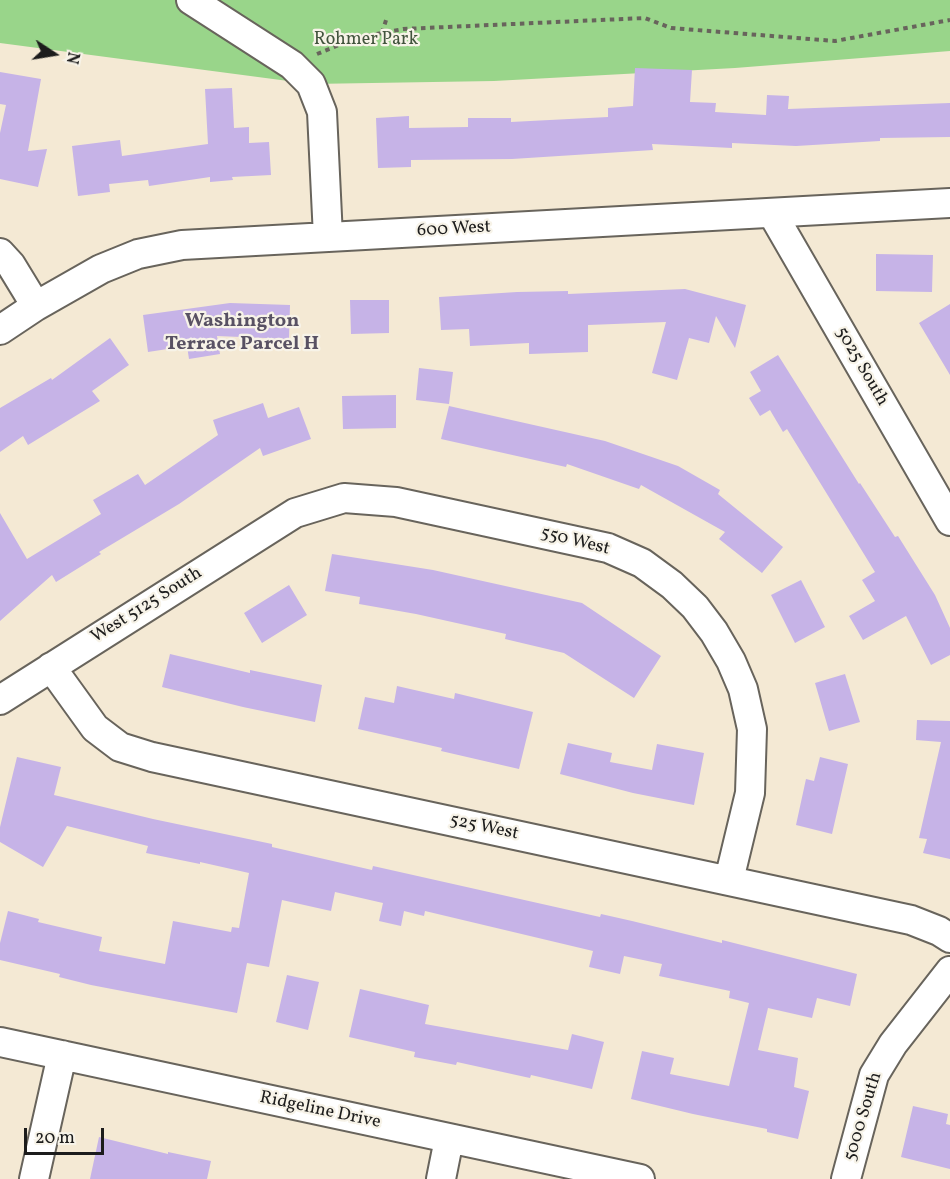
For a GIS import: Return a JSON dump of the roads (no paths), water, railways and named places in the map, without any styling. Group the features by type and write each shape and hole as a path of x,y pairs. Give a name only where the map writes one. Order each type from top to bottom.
{"street":[{"path":"191,0 292,65 311,84 322,112 328,237"},
{"name":"600 West","path":"0,330 36,306 101,269 138,254 182,245 950,203"},
{"name":"5025 South","path":"772,213 950,521"},
{"path":"0,253 11,265 36,306"},
{"name":"550 West","path":"295,513 344,498 396,502 608,548 642,563 672,585 695,607 714,632 743,689 752,729 750,793 729,880"},
{"name":"West 5125 South","path":"0,700 295,513"},
{"name":"525 West","path":"51,667 95,728 120,747 152,757 911,920 939,931 950,939"},
{"name":"5000 South","path":"846,1179 874,1075 893,1044 950,971"},
{"name":"Ridgeline Drive","path":"0,1042 640,1179"},
{"path":"34,1179 62,1055"},
{"path":"441,1179 449,1139"}],"district":[{"name":"Washington Terrace Parcel H","path":"242,334"}],"park label":[{"name":"Rohmer Park","path":"366,41"}]}
